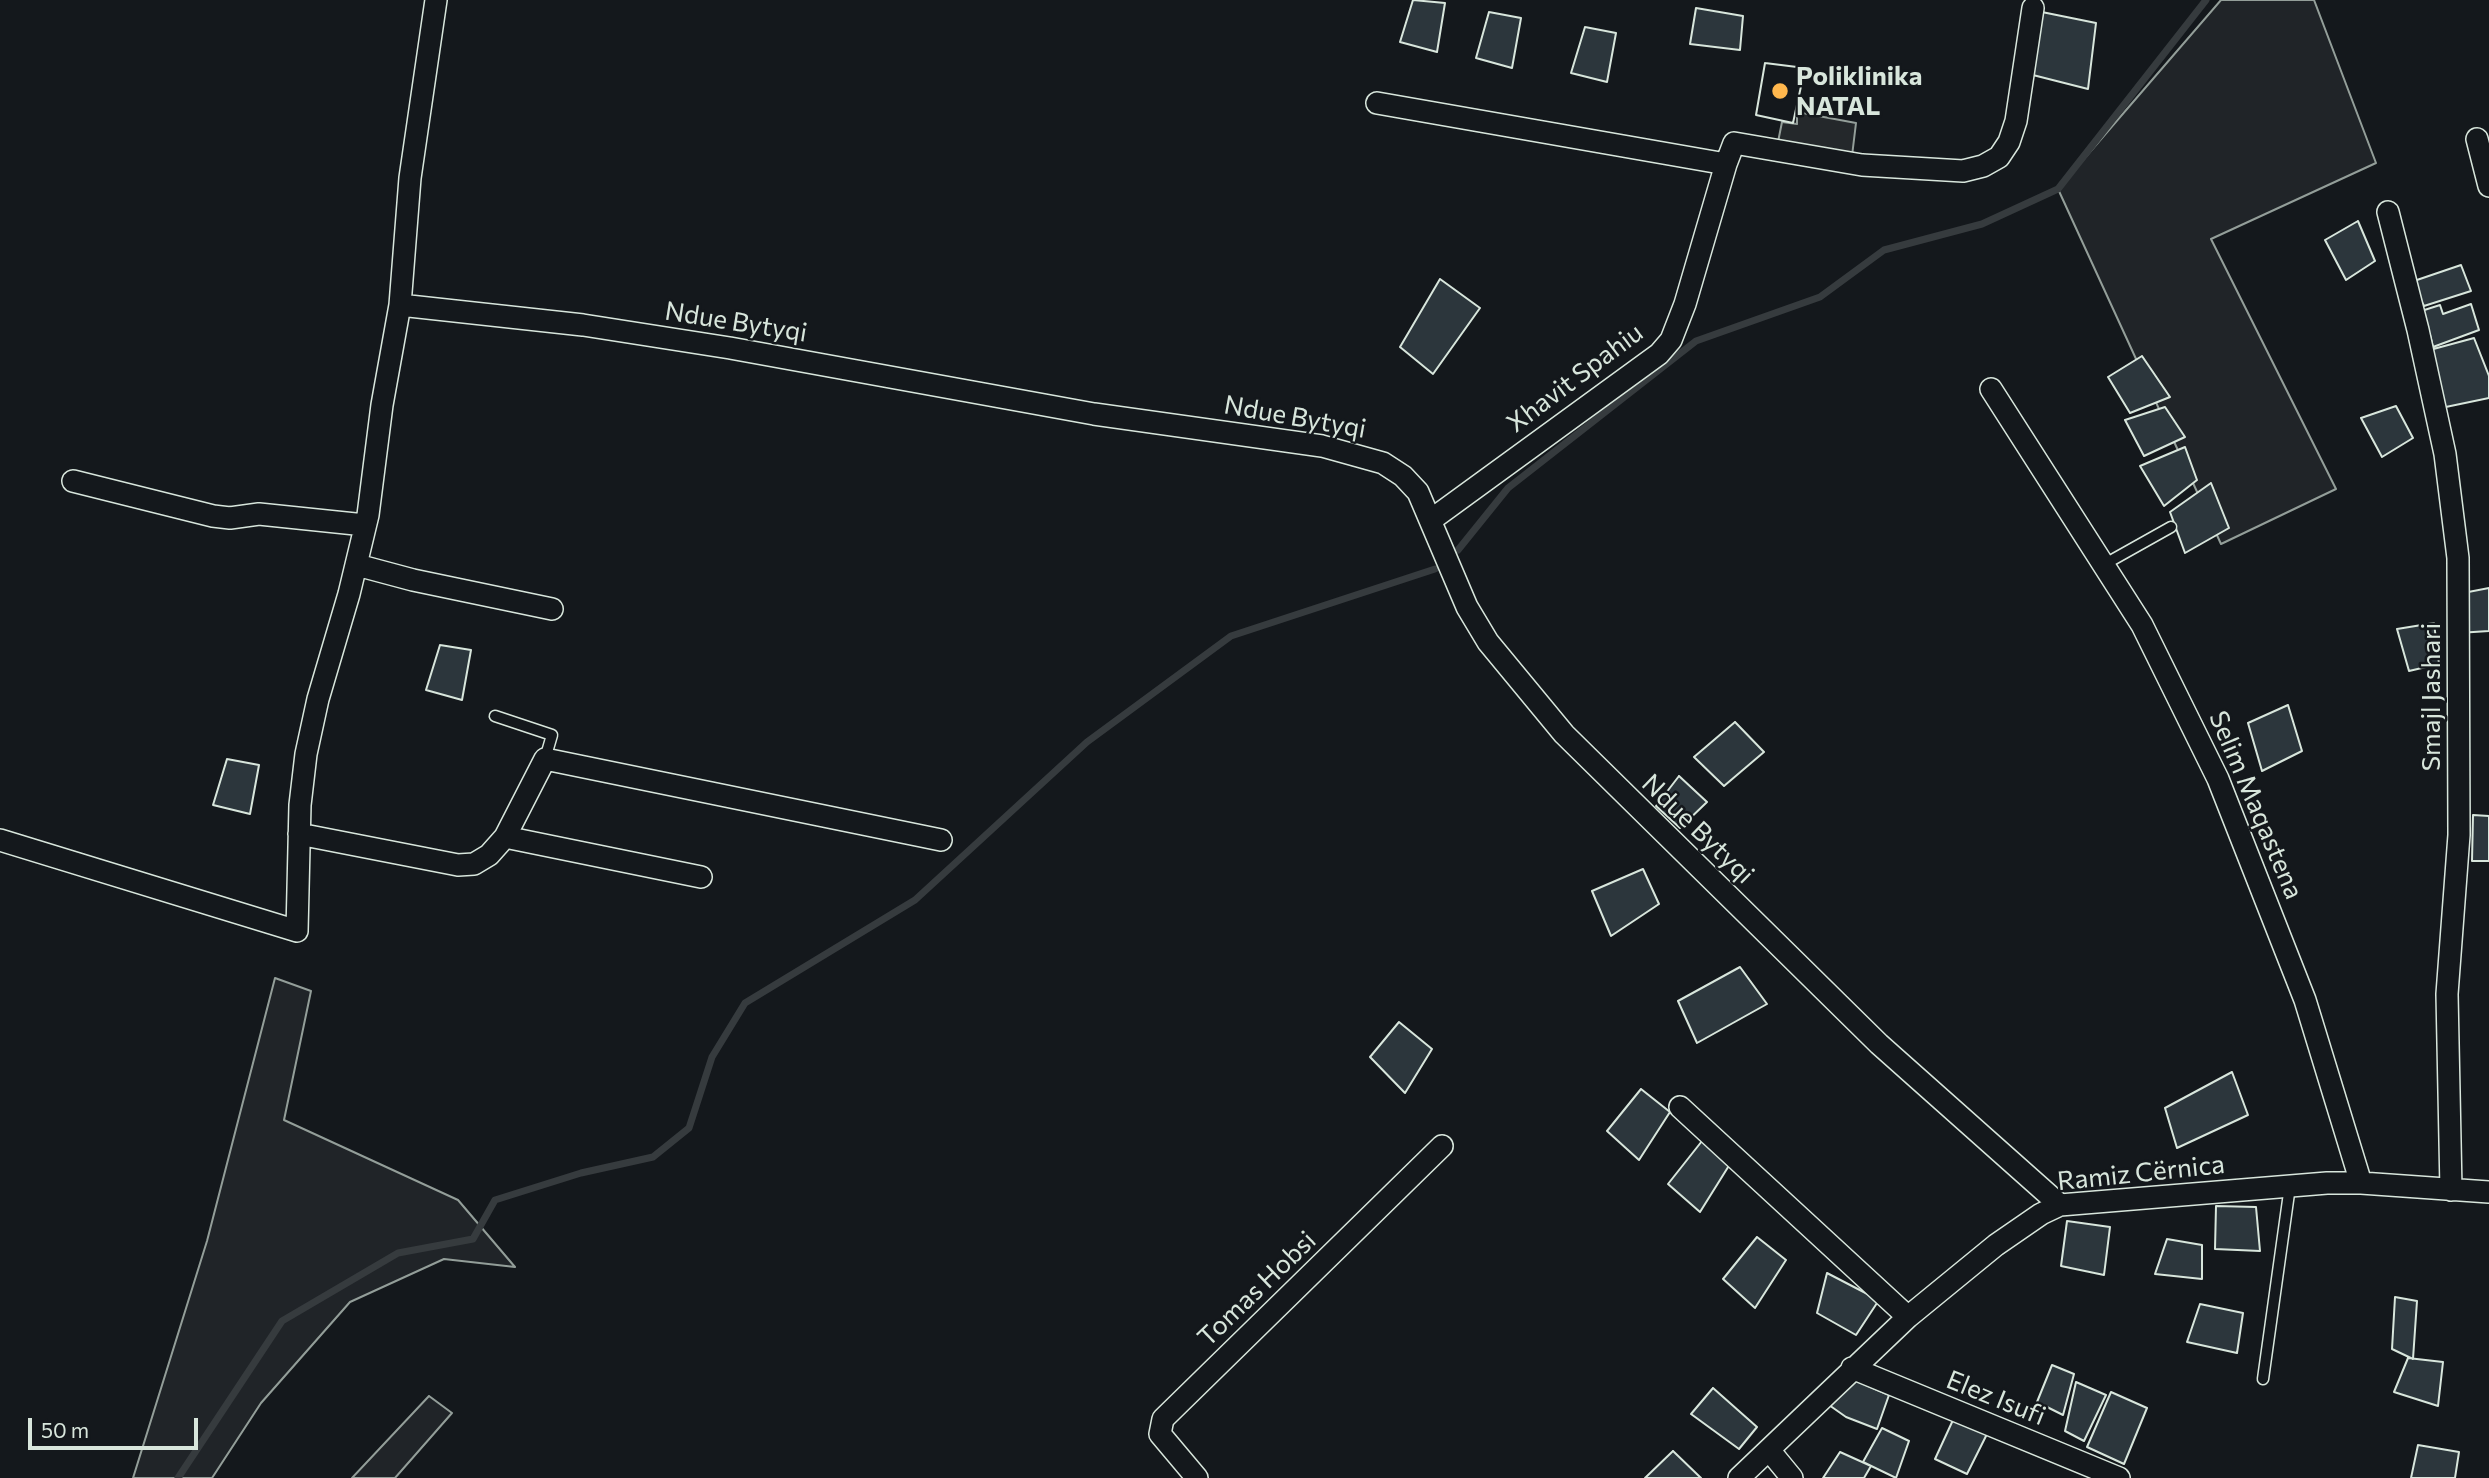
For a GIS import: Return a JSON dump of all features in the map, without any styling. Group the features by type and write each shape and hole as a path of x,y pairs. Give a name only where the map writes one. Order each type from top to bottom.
{"street":[{"path":"0,841 297,932 299,834 306,754 317,699 357,565 365,525 400,306 410,178 436,0"},
{"path":"1377,103 1726,164 1734,143 1897,169 1963,171 1983,166 1999,157 2009,142 2016,121 2033,8"},
{"path":"2477,139 2489,186"},
{"name":"Xhavit Spahiu","path":"1431,520 1659,354 1671,340 1685,304 1726,164"},
{"name":"Smajl Jashari","path":"2388,212 2418,330 2445,454 2458,558 2459,835 2447,994 2451,1190"},
{"name":"Ndue Bytyqi","path":"400,306 650,335 1094,414 1322,446 1383,463 1404,476 1418,492 1467,607 1489,642 1564,734 1879,1044 2060,1206"},
{"name":"Selim Maqastena","path":"1991,389 2105,564 2171,678 2254,866 2313,1023 2361,1183"},
{"path":"73,481 230,519 258,514 365,525"},
{"path":"357,565 413,580 552,609"},
{"path":"299,834 457,865 474,864 489,855 505,837 545,759 942,840"},
{"path":"505,837 701,877"},
{"path":"1680,1107 1908,1317"},
{"name":"Tomas Hobsi","path":"1197,1478 1160,1434 1163,1419 1442,1146"},
{"name":"Ramiz Cërnica","path":"1739,1478 1908,1317 1996,1244 2041,1214 2060,1206 2290,1186 2361,1183 2489,1192"},
{"name":"Elez Isufi","path":"1852,1368 2119,1478"},
{"path":"1769,1450 1792,1478"}],"lane":[{"path":"2105,564 2171,527"},
{"path":"495,716 552,734 545,759"},
{"path":"2263,1379 2290,1186"}],"shaded area":[{"path":"2221,0 2314,0 2376,163 2211,239 2336,489 2221,544 2058,189"},
{"path":"1797,112 1856,123 1852,156 1778,142 1782,122 1797,124"},
{"path":"275,978 311,991 284,1120 458,1200 515,1267 444,1259 350,1302 261,1403 212,1478 133,1478 207,1241"},
{"path":"429,1396 452,1413 395,1478 352,1478"}],"building":[{"path":"1413,0 1445,3 1437,52 1400,42"},
{"path":"1696,8 1743,16 1740,50 1690,44"},
{"path":"2032,10 2096,23 2088,89 2025,73"},
{"path":"1489,12 1521,18 1512,68 1476,58"},
{"path":"1585,27 1616,33 1607,82 1571,73"},
{"name":"Poliklinika NATAL","path":"1765,63 1805,68 1793,123 1756,115"},
{"name":"Poliklinika NATAL","path":"1765,63 1805,68 1793,123 1756,115"},
{"path":"2358,221 2375,261 2346,280 2325,240"},
{"path":"2461,265 2471,291 2424,306 2411,282"},
{"path":"1440,279 1480,308 1433,374 1400,347"},
{"path":"2471,304 2479,330 2433,347 2430,335 2415,313 2440,305 2443,314"},
{"path":"2474,338 2489,376 2489,398 2441,408 2426,351"},
{"path":"2142,356 2170,397 2130,413 2108,377"},
{"path":"2396,406 2413,438 2382,457 2361,418"},
{"path":"2165,407 2185,437 2144,456 2125,420"},
{"path":"2185,447 2197,480 2164,506 2140,466"},
{"path":"2211,483 2229,528 2185,553 2170,512"},
{"path":"2489,588 2489,631 2458,633 2458,594"},
{"path":"2434,623 2439,664 2409,671 2397,629"},
{"path":"440,645 471,650 462,700 426,690"},
{"path":"2288,705 2302,751 2262,771 2248,723"},
{"path":"1735,722 1764,752 1724,786 1694,757"},
{"path":"227,759 259,765 250,814 213,805"},
{"path":"1679,776 1707,802 1680,828 1656,806"},
{"path":"2473,815 2489,816 2489,861 2472,861"},
{"path":"1643,869 1659,904 1611,936 1592,891"},
{"path":"1740,967 1767,1004 1697,1043 1678,1001"},
{"path":"1399,1022 1432,1049 1405,1093 1370,1057"},
{"path":"2232,1072 2248,1115 2177,1148 2165,1108"},
{"path":"1641,1089 1670,1112 1639,1160 1607,1131"},
{"path":"1702,1141 1730,1164 1700,1212 1668,1184"},
{"path":"2216,1206 2256,1207 2260,1251 2215,1249"},
{"path":"2067,1221 2110,1227 2104,1275 2061,1266"},
{"path":"1757,1237 1786,1260 1755,1308 1723,1279"},
{"path":"2167,1239 2202,1245 2202,1279 2155,1274"},
{"path":"1827,1273 1879,1300 1856,1335 1817,1313"},
{"path":"2395,1297 2417,1301 2413,1359 2392,1349"},
{"path":"2200,1304 2243,1313 2237,1353 2187,1342"},
{"path":"2408,1358 2443,1362 2438,1406 2394,1392"},
{"path":"2052,1365 2074,1374 2063,1415 2037,1402"},
{"path":"1841,1374 1889,1395 1877,1429 1846,1417 1829,1405"},
{"path":"2076,1382 2106,1395 2084,1441 2065,1431"},
{"path":"1713,1388 1757,1427 1739,1449 1691,1414"},
{"path":"2111,1392 2147,1408 2124,1464 2087,1447"},
{"path":"1953,1420 1989,1430 1967,1474 1935,1459"},
{"path":"1882,1428 1909,1441 1896,1478 1863,1462"},
{"path":"2418,1445 2459,1452 2455,1478 2411,1478"},
{"path":"1673,1451 1701,1478 1645,1478"},
{"path":"1840,1452 1871,1466 1864,1478 1823,1478"}],"waterway":[{"path":"1458,550 1508,488 1696,341 1820,297 1884,250 1982,224 2058,189 2206,0"},
{"path":"178,1478 282,1321 398,1253 473,1239 495,1200 581,1173 653,1157 689,1128 712,1057 745,1003 915,900 1087,742 1231,636 1435,569"}],"place":[{"name":"Poliklinika NATAL","path":"1780,91"}]}
